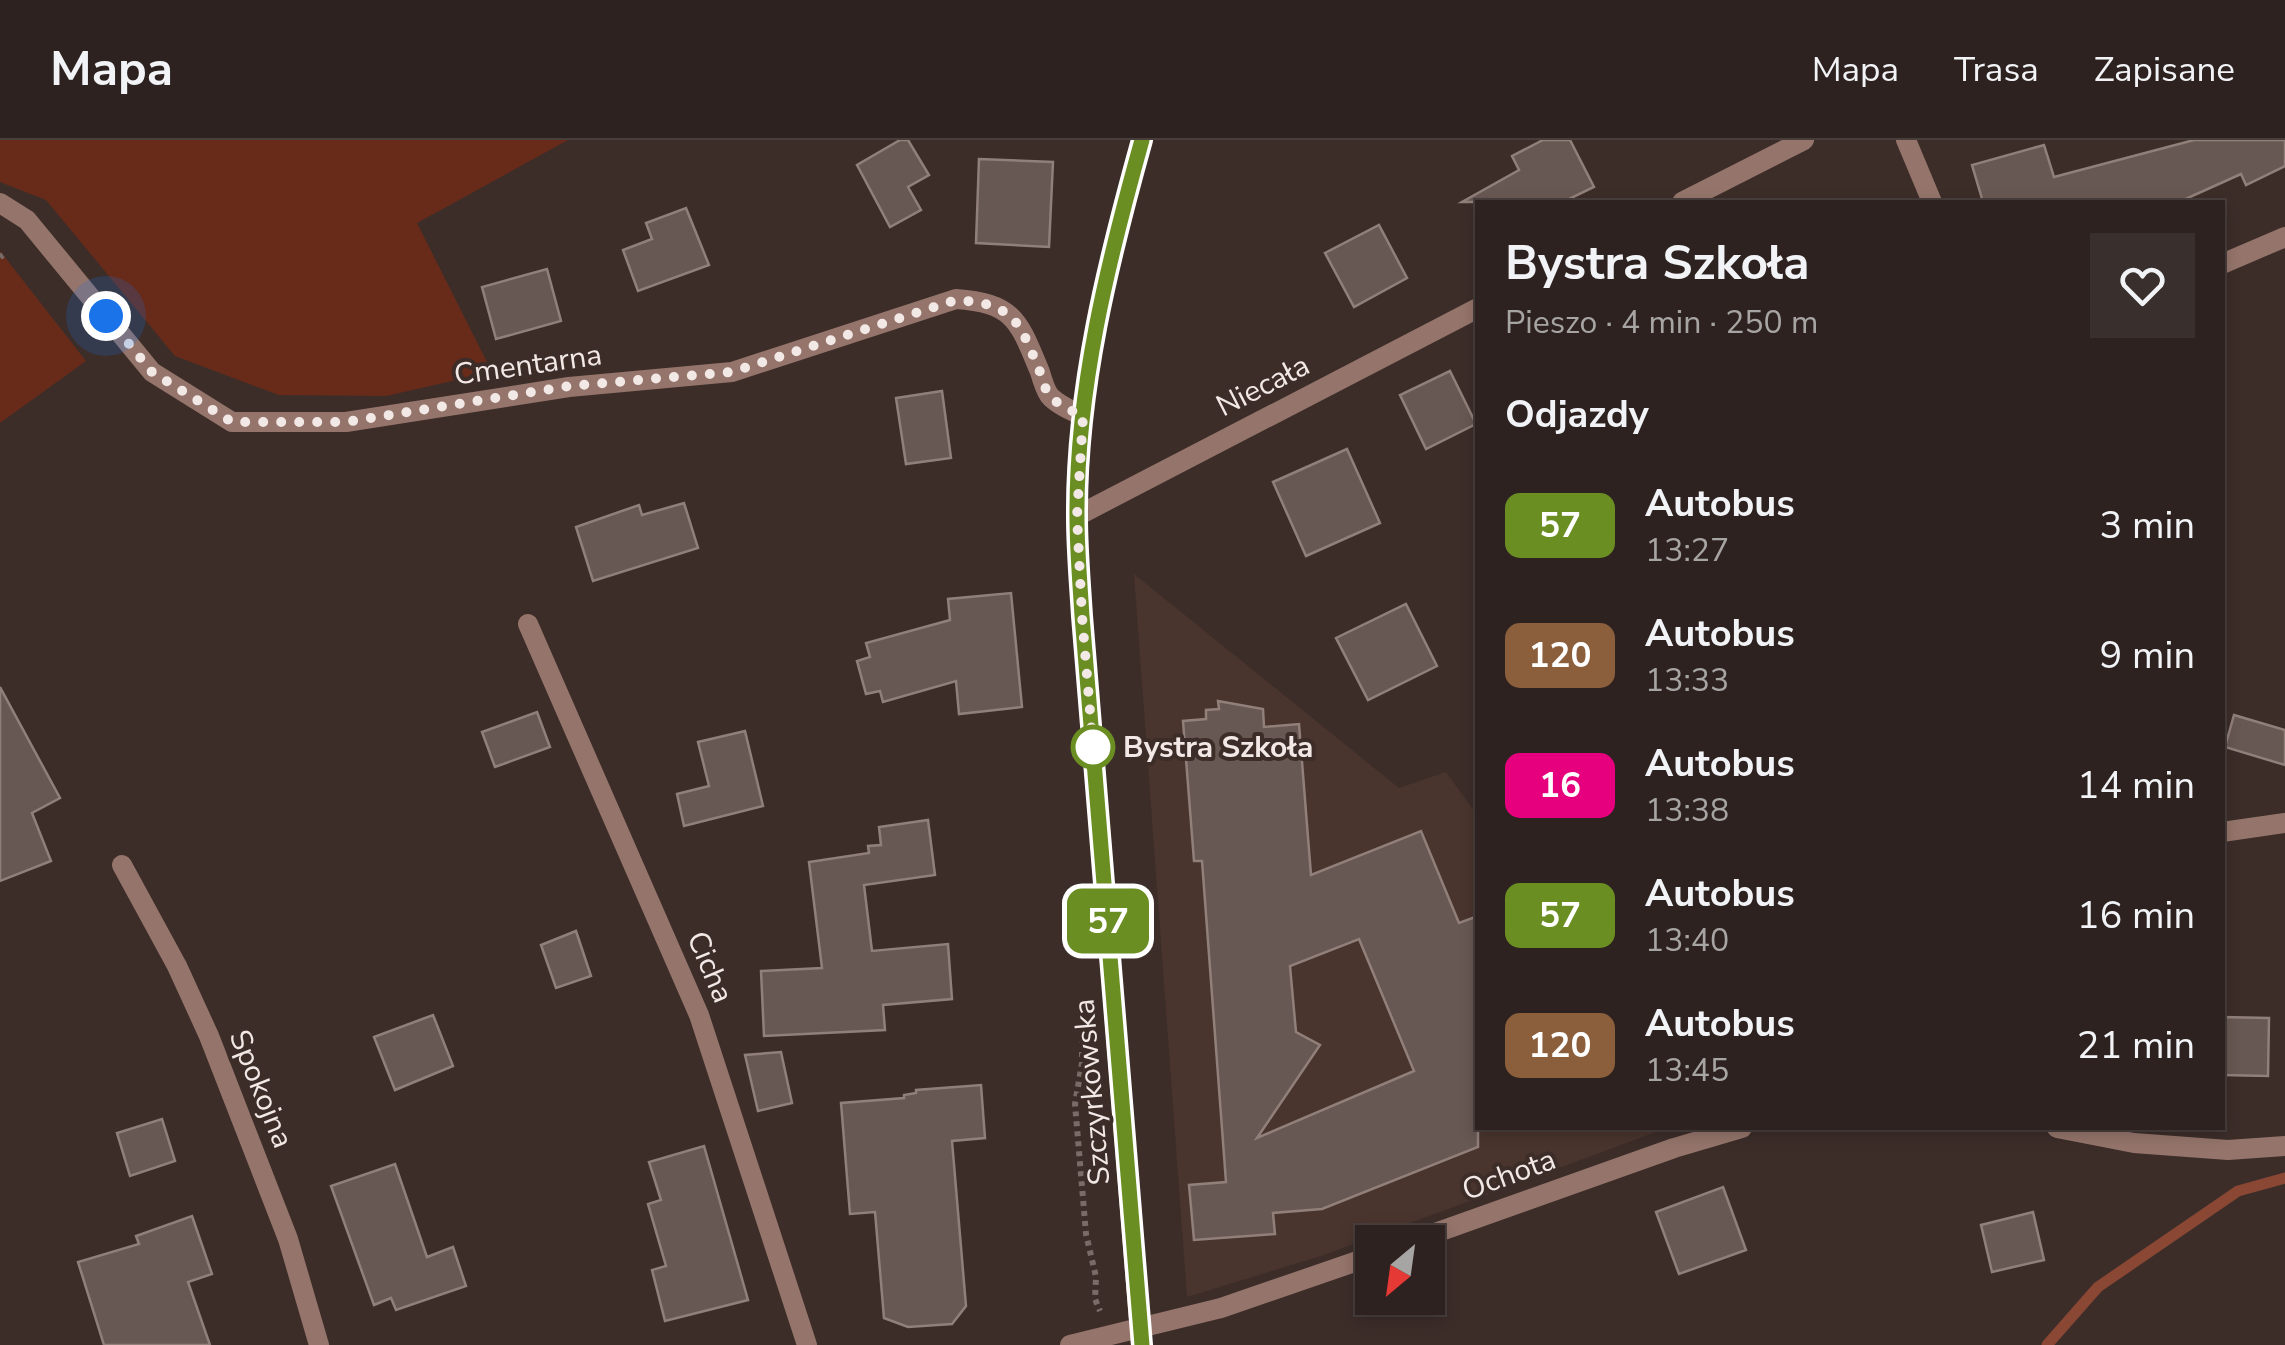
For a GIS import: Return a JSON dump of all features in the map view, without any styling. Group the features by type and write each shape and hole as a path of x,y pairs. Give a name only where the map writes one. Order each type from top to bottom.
{"main road":[{"name":"Szczyrkowska","path":"1141,1336 1077,516 1083,416 1108,268 1142,140"}],"street":[{"path":"1686,200 1804,140"},
{"path":"1906,140 1931,200"},
{"name":"Cmentarna","path":"0,204 27,220 152,372 232,422 346,422 570,386 732,372 956,300 978,301 1013,317 1024,332 1050,396 1083,416"},
{"path":"2225,263 2285,237"},
{"name":"Niecała","path":"1077,516 1475,310"},
{"name":"Cicha","path":"528,624 698,1016 808,1345"},
{"path":"2225,832 2285,823"},
{"name":"Spokojna","path":"122,865 209,1036 288,1239 319,1345"},
{"name":"Ochota","path":"1445,1230 1735,1130"},
{"path":"2080,1130 2228,1150 2285,1146"},
{"path":"1070,1345 1141,1336 1355,1262"}],"shaded area":[{"path":"0,140 568,140 417,223 492,372 386,396 279,395 175,356 46,200 0,182"},
{"path":"0,251 86,361 0,423"},
{"path":"1134,574 1399,788 1446,772 1475,812 1475,1130 1662,1130 1405,1225 1355,1225 1355,1243 1187,1297"}],"building":[{"path":"900,140 908,140 929,175 908,187 921,210 890,227 857,165"},
{"path":"1543,140 1570,140 1594,187 1567,200 1462,202 1519,170 1512,156"},
{"path":"2194,140 2285,140 2285,166 2246,185 2241,174 2183,200 1982,200 1972,165 2044,145 2054,177"},
{"path":"979,159 1053,162 1049,247 976,243"},
{"path":"686,208 709,265 638,291 623,250 652,239 646,223"},
{"path":"1379,225 1407,278 1354,307 1325,253"},
{"path":"547,269 561,321 496,339 482,287"},
{"path":"1450,371 1475,424 1426,449 1400,395"},
{"path":"942,391 951,458 906,464 896,398"},
{"path":"1347,449 1380,523 1306,556 1273,482"},
{"path":"684,503 698,548 593,581 576,527 639,505 642,515"},
{"path":"1011,593 1022,707 959,714 956,681 883,702 880,691 866,694 857,661 870,657 866,643 950,620 948,599"},
{"path":"1406,604 1437,666 1368,700 1336,638"},
{"path":"0,687 60,798 32,813 51,861 0,881"},
{"path":"1218,701 1263,709 1264,727 1299,724 1311,875 1421,831 1459,923 1475,917 1478,1147 1322,1209 1273,1213 1275,1234 1194,1240 1189,1185 1226,1182 1202,861 1194,861 1183,721 1206,719 1206,710 1219,709","holes":["1359,939 1414,1071 1257,1138 1320,1045 1296,1032 1290,966"]},
{"path":"537,712 550,747 495,767 482,732"},
{"path":"2234,715 2285,730 2285,765 2225,747"},
{"path":"745,731 763,806 684,826 677,794 709,786 698,742"},
{"path":"928,820 935,875 864,885 872,951 948,944 952,999 883,1005 885,1030 764,1036 761,971 822,968 809,862 869,853 868,846 881,845 879,827"},
{"path":"576,931 591,976 556,988 541,945"},
{"path":"433,1015 453,1066 395,1090 374,1037"},
{"path":"2225,1017 2269,1018 2268,1076 2225,1075"},
{"path":"781,1052 792,1103 758,1111 745,1055"},
{"path":"981,1085 985,1138 952,1141 966,1306 952,1324 908,1327 884,1318 875,1212 850,1214 841,1103 904,1098 916,1090"},
{"path":"162,1119 175,1161 130,1176 117,1133"},
{"path":"704,1146 748,1300 665,1321 652,1270 666,1266 648,1204 661,1200 649,1162"},
{"path":"395,1164 427,1257 453,1247 466,1286 396,1310 391,1298 374,1305 331,1186"},
{"path":"1723,1187 1746,1250 1679,1274 1656,1212"},
{"path":"2033,1212 2044,1260 1992,1272 1981,1225"},
{"path":"192,1216 212,1274 188,1282 210,1345 104,1345 78,1262 139,1244 136,1236"}],"waterway":[{"path":"2047,1345 2098,1287 2238,1191 2285,1178"}],"bus line":[{"name":"57","path":"1142,140 1096,330 1083,416 1077,516 1142,1345"}],"place":[{"name":"Bystra Szkoła","path":"1093,747"}],"route":[{"path":"106,316 152,372 232,422 346,422 570,386 732,372 956,300 998,307 1013,317 1024,332 1050,396 1083,416 1077,516 1093,747"}]}
